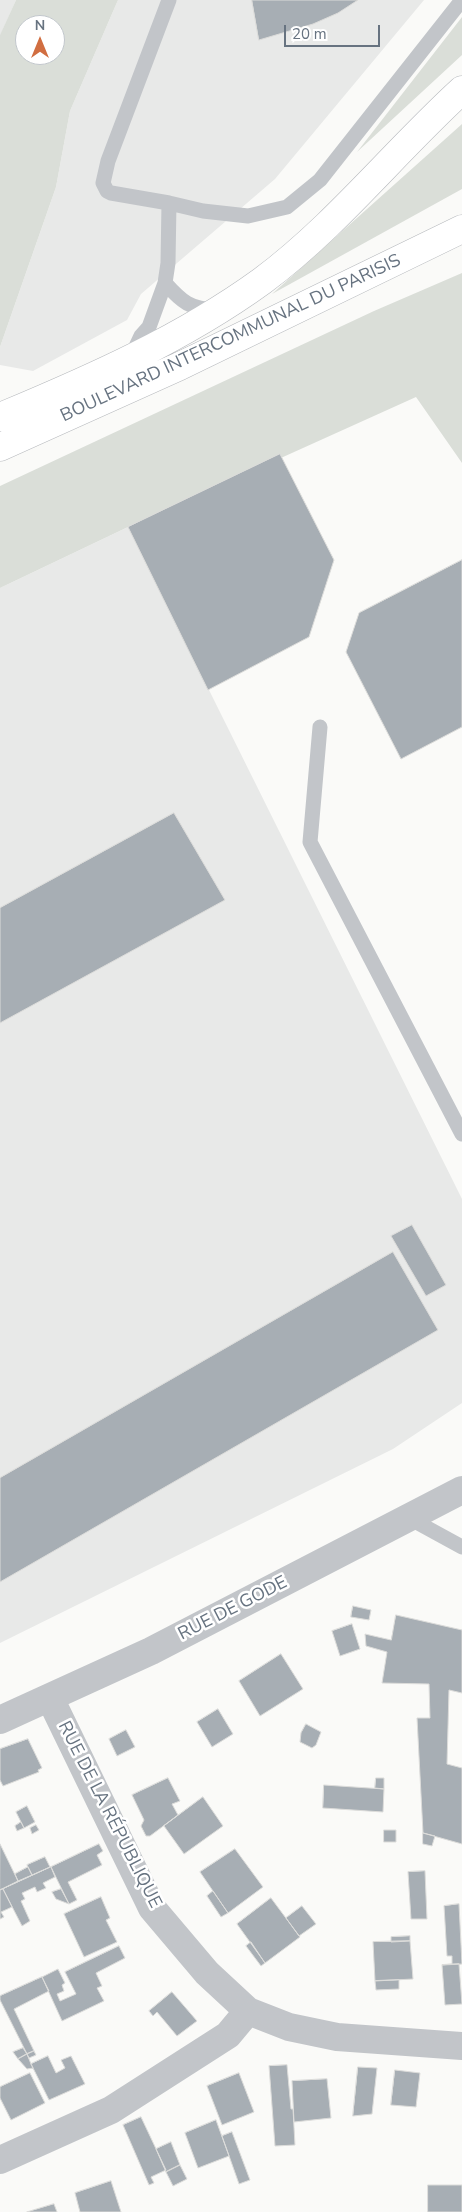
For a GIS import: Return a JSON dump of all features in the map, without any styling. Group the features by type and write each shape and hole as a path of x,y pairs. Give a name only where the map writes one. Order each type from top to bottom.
{"highway":[{"name":"BOULEVARD INTERCOMMUNAL DU PARISIS","path":"0,417 169,341 263,280 325,226 462,90"},
{"name":"BOULEVARD INTERCOMMUNAL DU PARISIS","path":"0,447 180,366 462,229"},
{"path":"354,282 462,239"}],"street":[{"name":"RUE DE GODE","path":"0,1720 152,1651 462,1490"},
{"name":"RUE DE LA RÉPUBLIQUE","path":"50,1698 152,1908 207,1973 248,2011 290,2027 337,2037 462,2046"},
{"path":"0,2160 111,2110 228,2035 248,2011"}],"lane":[{"path":"169,0 108,162 103,183 107,191 111,193 169,202 204,211 248,216 287,207 320,180 462,0"},
{"path":"130,359 141,336 149,327 165,283 168,263 169,202"},
{"path":"165,283 180,300 198,309 218,310"},
{"path":"320,727 310,842 462,1134"},
{"path":"409,1518 462,1547"}],"shaded area":[{"path":"0,0 16,0 0,36"},
{"path":"16,0 118,0 70,111 56,187 0,347 0,35"},
{"path":"118,0 424,0 275,179 141,294 127,320 33,371 0,365 0,347 56,187 70,111"},
{"path":"462,17 462,55 357,152"},
{"path":"462,124 462,189 272,294"},
{"path":"462,273 462,463 416,397 128,527 0,588 0,486 374,311"},
{"path":"128,527 462,1199 462,1403 393,1449 0,1643 0,588"}],"building":[{"path":"252,0 358,0 338,13 313,24 259,40"},
{"path":"280,454 334,560 309,637 208,690 128,527"},
{"path":"462,560 462,727 401,759 346,652 359,613"},
{"path":"174,813 225,900 0,1023 0,908"},
{"path":"412,1225 446,1285 426,1296 391,1236"},
{"path":"393,1252 438,1330 0,1582 0,1478"},
{"path":"353,1606 371,1610 369,1620 351,1617"},
{"path":"396,1615 462,1630 462,1693 449,1690 447,1764 462,1768 462,1844 423,1833 417,1718 430,1718 429,1684 382,1683 387,1652 366,1646 365,1634 391,1640"},
{"path":"352,1624 360,1649 340,1656 332,1631"},
{"path":"281,1654 303,1689 260,1716 239,1681"},
{"path":"218,1709 233,1734 212,1747 197,1722"},
{"path":"306,1724 321,1732 316,1745 312,1748 300,1742 301,1733"},
{"path":"126,1730 135,1747 117,1756 109,1739"},
{"path":"28,1739 42,1768 38,1770 39,1772 3,1786 0,1780 0,1749"},
{"path":"168,1778 180,1801 172,1804 178,1815 150,1836 146,1836 141,1826 144,1820 132,1795"},
{"path":"376,1778 384,1778 384,1789 375,1788"},
{"path":"324,1785 384,1789 383,1812 323,1808"},
{"path":"203,1797 223,1826 184,1854 164,1826"},
{"path":"27,1806 35,1822 24,1828 16,1812"},
{"path":"21,1822 24,1828 17,1831 15,1826"},
{"path":"36,1825 39,1830 32,1834 30,1828"},
{"path":"384,1830 396,1830 396,1842 384,1842"},
{"path":"423,1833 435,1836 432,1846 423,1844"},
{"path":"0,1844 18,1881 0,1890"},
{"path":"99,1844 103,1851 97,1855 102,1865 68,1882 77,1900 69,1904 51,1867"},
{"path":"235,1849 263,1887 228,1913 200,1872"},
{"path":"45,1857 50,1867 32,1875 27,1865"},
{"path":"28,1867 32,1875 18,1881 15,1874"},
{"path":"51,1867 55,1877 43,1883 46,1888 37,1892 35,1887 22,1893 25,1899 21,1901 30,1921 22,1926 3,1889"},
{"path":"425,1871 427,1919 411,1919 408,1872"},
{"path":"3,1889 12,1907 1,1912 4,1917 0,1919 0,1890"},
{"path":"61,1889 69,1904 56,1899 52,1892"},
{"path":"213,1891 228,1913 221,1917 207,1896"},
{"path":"101,1897 110,1918 106,1920 117,1942 84,1957 64,1914"},
{"path":"271,1898 300,1937 265,1963 237,1924"},
{"path":"459,1904 462,1964 442,1965 452,1964 452,1956 447,1956 444,1906"},
{"path":"302,1906 316,1924 299,1936 286,1918"},
{"path":"410,1936 410,1941 391,1942 391,1937"},
{"path":"410,1941 413,1979 375,1981 373,1942"},
{"path":"251,1942 265,1963 261,1966 246,1946"},
{"path":"119,1946 125,1958 96,1973 102,1986 97,1988 104,2001 62,2021 42,1977 58,1969 65,1983 62,1985 64,1991 57,1994 60,2001 76,1994 65,1972"},
{"path":"459,1964 462,2004 445,2005 442,1965"},
{"path":"42,1977 49,1991 14,2009 34,2051 27,2054 0,2000 0,1996"},
{"path":"399,1980 399,1989 376,1990 375,1981"},
{"path":"172,1992 197,2021 177,2036 157,2012 153,2016 149,2011"},
{"path":"23,2048 27,2054 18,2059 13,2052"},
{"path":"34,2051 36,2055 29,2058 27,2054"},
{"path":"27,2054 33,2068 27,2069 18,2059"},
{"path":"48,2056 56,2073 65,2068 61,2060 71,2056 85,2084 49,2100 31,2064"},
{"path":"287,2065 291,2109 293,2109 295,2145 275,2146 269,2066"},
{"path":"358,2067 377,2068 372,2114 353,2116"},
{"path":"395,2070 420,2073 416,2107 391,2105"},
{"path":"30,2073 45,2103 11,2120 0,2098 0,2087"},
{"path":"239,2073 254,2112 222,2125 207,2086"},
{"path":"327,2079 331,2118 294,2122 292,2081"},
{"path":"141,2117 166,2170 151,2177 154,2183 149,2185 123,2125"},
{"path":"216,2120 229,2156 198,2168 185,2133"},
{"path":"232,2132 250,2180 239,2184 222,2136"},
{"path":"171,2142 180,2165 166,2172 156,2149"},
{"path":"180,2165 187,2179 173,2186 166,2172"},
{"path":"111,2181 121,2212 80,2212 75,2193"},
{"path":"428,2185 462,2185 462,2212 428,2212"},
{"path":"54,2204 57,2212 27,2212"}]}
